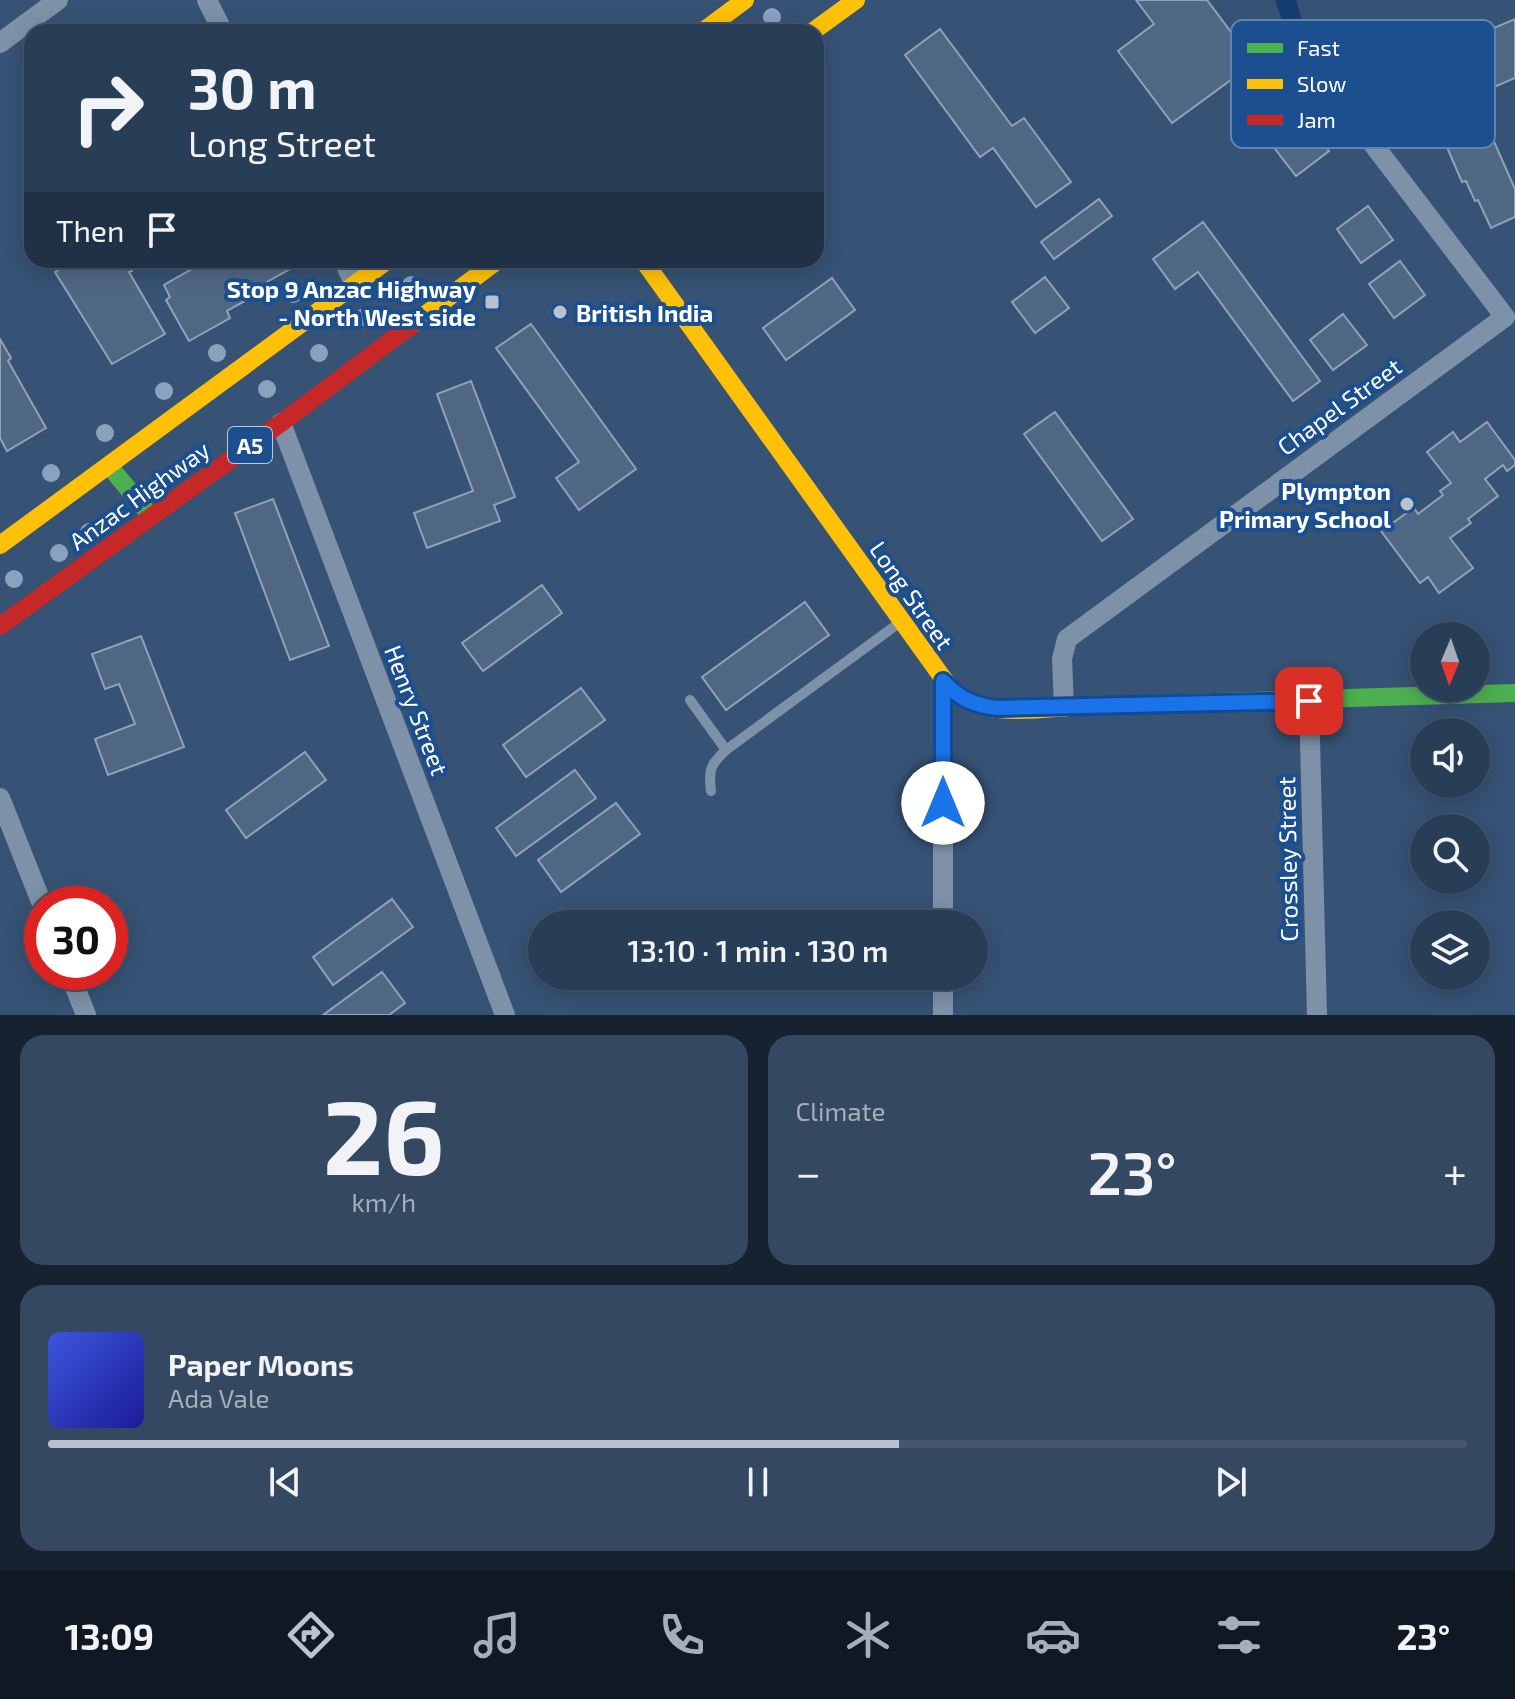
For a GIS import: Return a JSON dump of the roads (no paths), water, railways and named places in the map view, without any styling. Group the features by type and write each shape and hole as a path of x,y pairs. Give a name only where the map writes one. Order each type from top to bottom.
{"main road":[{"path":"713,24 745,0"},
{"path":"823,24 856,0"},
{"name":"Anzac Highway","path":"0,545 377,268"},
{"name":"Anzac Highway","path":"0,626 281,423 487,268"},
{"name":"Long Street","path":"649,268 943,681 958,696 975,705 997,708 1064,707 1515,693"},
{"path":"109,466 151,516"}],"street":[{"path":"26,24 58,0"},
{"path":"207,0 219,24"},
{"path":"0,43 24,25"},
{"name":"Chapel Street","path":"1064,707 1062,659 1067,639 1505,317 1376,148"},
{"path":"347,268 355,284"},
{"name":"Henry Street","path":"281,423 505,1015"},
{"path":"943,681 943,910"},
{"name":"Crossley Street","path":"1309,701 1317,1015"},
{"path":"0,798 35,886"},
{"path":"76,990 86,1015"},
{"path":"943,990 943,1015"}],"lane":[{"path":"711,791 711,763 901,622"},
{"path":"690,700 726,750"}],"water":[{"path":"1275,0 1296,0 1302,20 1282,20"}],"place":[{"name":"Stop 9 Anzac Highway - North West side","path":"492,302"},
{"name":"British India","path":"560,312"},
{"name":"Plympton Primary School","path":"1407,504"}]}
